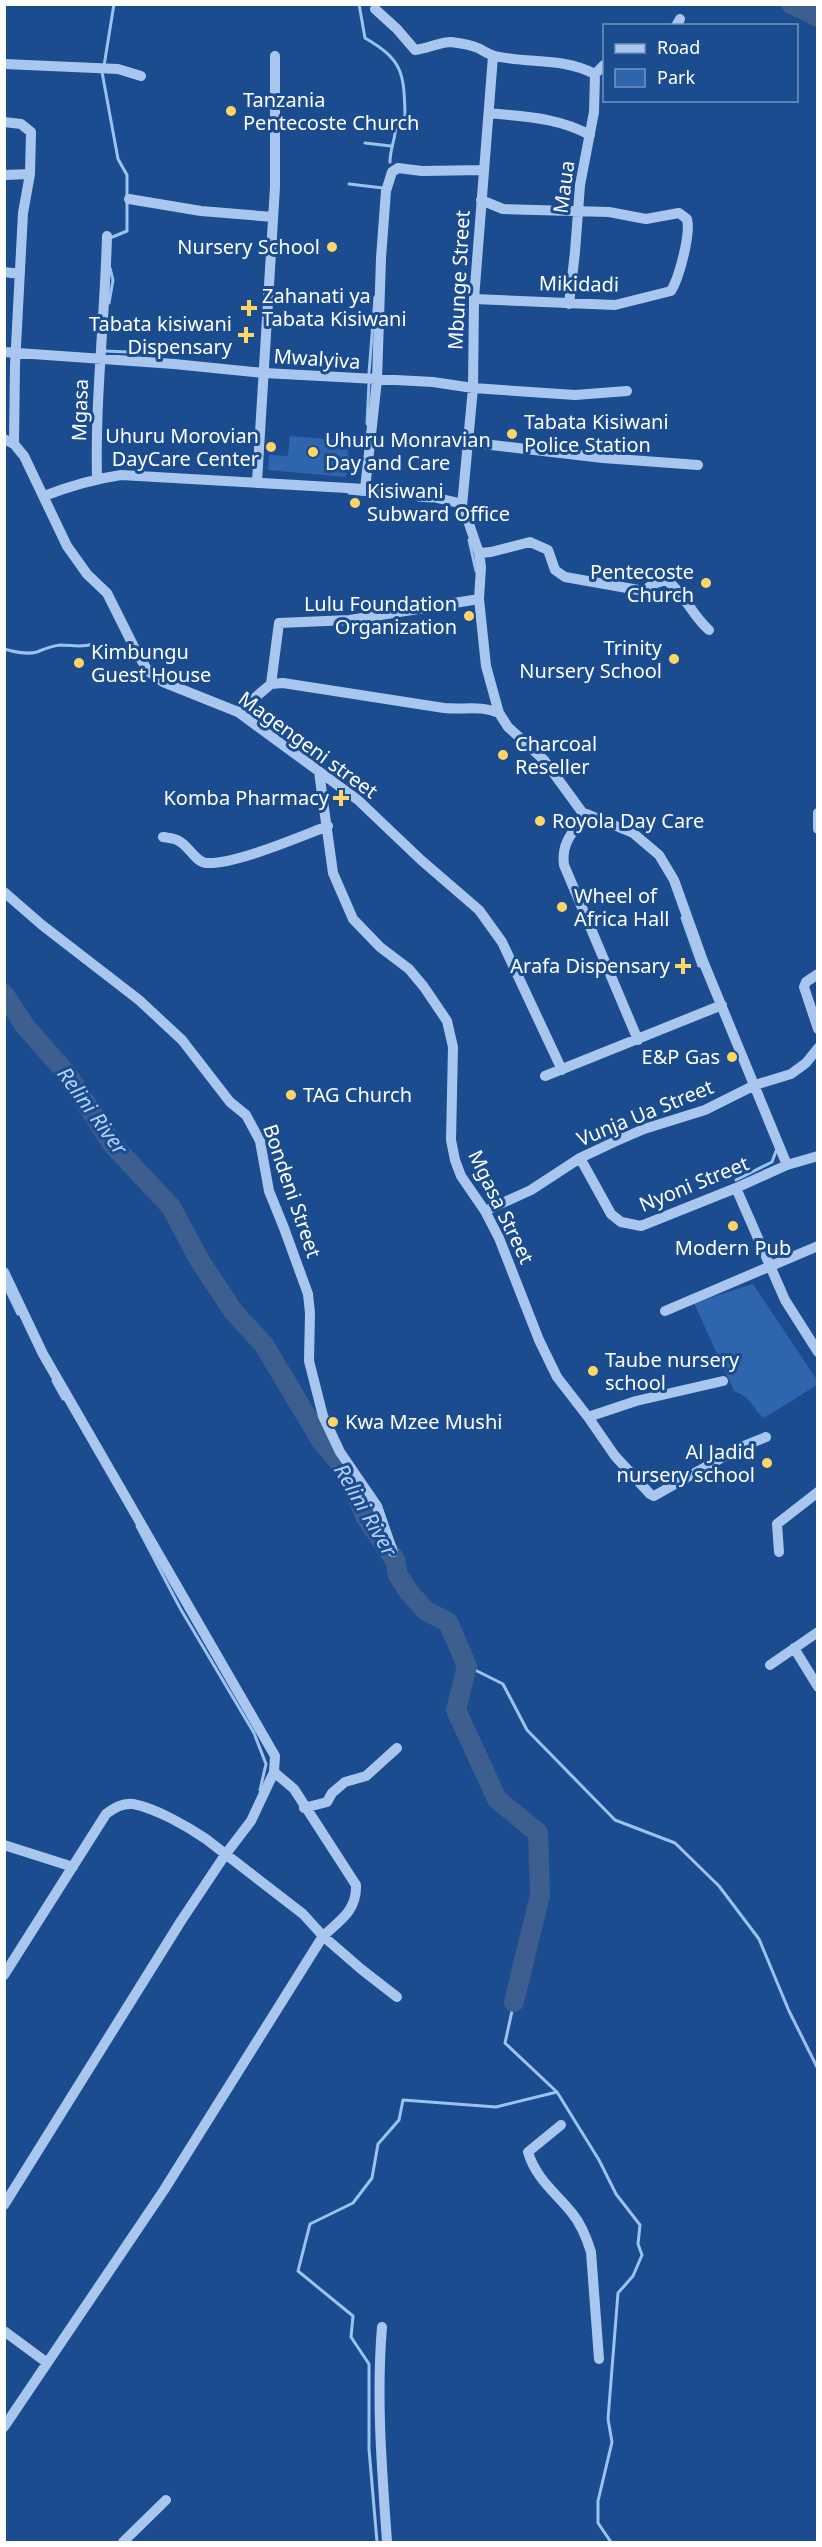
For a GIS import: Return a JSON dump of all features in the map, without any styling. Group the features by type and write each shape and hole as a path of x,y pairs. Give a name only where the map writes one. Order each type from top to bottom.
{"street":[{"path":"375,9 397,28 416,50 448,42 477,48 493,56 533,62 562,62 595,74 603,66"},
{"path":"257,483 273,217 276,134 275,56"},
{"name":"Mbunge Street","path":"462,506 466,442 473,388 474,299 480,200 493,56"},
{"path":"4,64 118,69 141,76"},
{"name":"Maua","path":"568,304 576,252 577,212 594,112 595,74"},
{"path":"489,113 545,118 571,124 590,135"},
{"path":"4,122 21,124 31,132 30,174 23,213 20,274 10,353 9,441"},
{"path":"365,489 377,380 381,258 386,191 392,172 398,168 422,171 484,170"},
{"path":"4,175 30,174"},
{"path":"129,199 201,211 273,217"},
{"path":"480,200 503,209 577,212"},
{"name":"Mikidadi","path":"474,299 568,304 625,304 671,291 677,281 683,250 689,236 685,217 675,213 646,219 609,212 577,212"},
{"name":"Mgasa","path":"97,478 100,358 107,236"},
{"path":"4,272 20,274"},
{"name":"Mwalyiva","path":"10,353 100,358 264,373 432,382 473,388 575,395 627,391"},
{"name":"Magengeni street","path":"9,441 24,456 67,546 87,574 107,592 148,671 163,682 237,712 358,800 421,860 479,910 502,942 562,1070"},
{"path":"466,442 603,458 698,465"},
{"path":"44,496 71,485 121,475 365,489 454,500 462,506 479,553 481,567 479,599 486,666 499,713 508,727 544,760 574,804 586,815 633,833 659,855 674,880 703,961 787,1165"},
{"path":"479,553 530,542 548,550 555,570 566,577 644,591 653,584 666,579 696,619 709,630"},
{"path":"271,684 279,623 350,620 479,599"},
{"path":"237,712 271,684 288,684 463,710 483,707 499,713"},
{"name":"Mgasa Street","path":"320,772 333,873 352,919 380,947 409,969 447,1021 453,1047 451,1121 454,1160 461,1176 499,1238 548,1362 557,1377 615,1456 654,1496 739,1448 766,1437"},
{"path":"818,813 818,829"},
{"path":"586,815 565,843 562,853 564,865 638,1040"},
{"path":"163,837 176,839 199,860 206,863 241,856 328,826"},
{"name":"Bondeni Street","path":"4,892 42,925 139,1000 182,1040 230,1102 246,1115 260,1142 269,1191 308,1294 309,1361 323,1416 340,1452 377,1506 393,1552"},
{"path":"818,974 806,982 804,987 818,1029"},
{"path":"545,1076 722,1005"},
{"name":"Vunja Ua Street","path":"485,1212 531,1190 580,1158 644,1129 705,1110 755,1085 791,1074 806,1063 818,1048"},
{"name":"Nyoni Street","path":"580,1158 611,1214 621,1222 641,1226 787,1165 818,1156"},
{"path":"736,1188 785,1300 818,1352"},
{"path":"665,1311 818,1246"},
{"path":"4,1272 43,1354 166,1572 275,1756 274,1772 251,1821 225,1855 122,2013 4,2205"},
{"path":"588,1417 636,1401 723,1381"},
{"path":"779,1552 777,1524 818,1492"},
{"path":"770,1665 818,1632"},
{"path":"794,1648 818,1688"},
{"path":"304,1808 327,1802 332,1793 345,1782 366,1776 397,1748"},
{"path":"4,2427 164,2190 324,1936 352,1910 356,1885 304,1808 294,1789 274,1772"},
{"path":"4,1975 106,1814 123,1804 133,1804 192,1829 303,1914 361,1970 397,1997"},
{"path":"4,1845 73,1867"},
{"path":"561,2125 528,2151 532,2165 543,2183 573,2213 587,2238 591,2252 599,2359"},
{"path":"382,2327 378,2365 387,2542"},
{"path":"4,2331 46,2362"},
{"path":"123,2542 166,2500"}],"green space":[{"path":"290,436 349,441 346,477 268,470 269,455 288,456"},
{"path":"753,1284 817,1380 817,1385 764,1418 748,1400 734,1391 694,1303"}],"waterway":[{"path":"104,66 114,4"},
{"path":"359,4 365,38 387,53 394,61 399,69 404,88 405,115 403,121 396,124 390,162"},
{"path":"791,4 818,17"},
{"path":"102,72 118,159 127,175 127,231 110,238"},
{"path":"365,143 391,146"},
{"path":"349,184 383,188"},
{"path":"109,303 113,280 110,268"},
{"path":"369,373 375,297"},
{"path":"104,351 153,353"},
{"path":"367,424 369,383"},
{"path":"349,493 388,497"},
{"path":"418,500 432,501"},
{"path":"469,540 476,571"},
{"path":"4,649 29,653 60,645 93,644 108,651"},
{"path":"682,918 699,966"},
{"name":"Relini River","path":"4,994 25,1026 67,1074 113,1145 171,1207 200,1261 233,1311 264,1345 322,1442 347,1471 365,1516 395,1560 398,1575 409,1592 426,1611 448,1622 467,1666 456,1710 497,1799 538,1833 540,1895 514,2002"},
{"path":"736,1180 772,1162 776,1151"},
{"path":"4,1285 18,1314"},
{"path":"53,1381 63,1399"},
{"path":"137,1526 180,1608 254,1733 266,1764 260,1790"},
{"path":"467,1666 503,1684 527,1730 615,1820 675,1843 719,1886 759,1939 789,2011 818,2069"},
{"path":"514,2002 505,2043 557,2092 599,2160 616,2194 640,2225 638,2244 642,2255 633,2276 618,2293 608,2419 612,2442 598,2501 598,2523 611,2542"},
{"path":"377,2542 369,2449 369,2364 351,2337 353,2316 298,2271 310,2224 353,2203 372,2178 378,2144 399,2120 403,2100 496,2107 557,2092"}],"place":[{"name":"Tanzania Pentecoste Church","path":"231,111"},
{"name":"Nursery School","path":"332,247"},
{"name":"Zahanati ya Tabata Kisiwani","path":"249,308"},
{"name":"Tabata kisiwani Dispensary","path":"246,335"},
{"name":"Tabata Kisiwani Police Station","path":"512,434"},
{"name":"Uhuru Morovian DayCare Center","path":"271,447"},
{"name":"Uhuru Monravian Day and Care","path":"313,452"},
{"name":"Kisiwani Subward Office","path":"355,503"},
{"name":"Pentecoste Church","path":"706,583"},
{"name":"Lulu Foundation Organization","path":"469,616"},
{"name":"Trinity Nursery School","path":"674,659"},
{"name":"Kimbungu Guest House","path":"79,663"},
{"name":"Charcoal Reseller","path":"503,755"},
{"name":"Komba Pharmacy","path":"341,798"},
{"name":"Royola Day Care","path":"540,821"},
{"name":"Wheel of Africa Hall","path":"562,907"},
{"name":"Arafa Dispensary","path":"683,966"},
{"name":"E&P Gas","path":"732,1057"},
{"name":"TAG Church","path":"291,1095"},
{"name":"Modern Pub","path":"733,1226"},
{"name":"Taube nursery school","path":"593,1371"},
{"name":"Kwa Mzee Mushi","path":"333,1422"},
{"name":"Al Jadid nursery school","path":"767,1463"}]}
